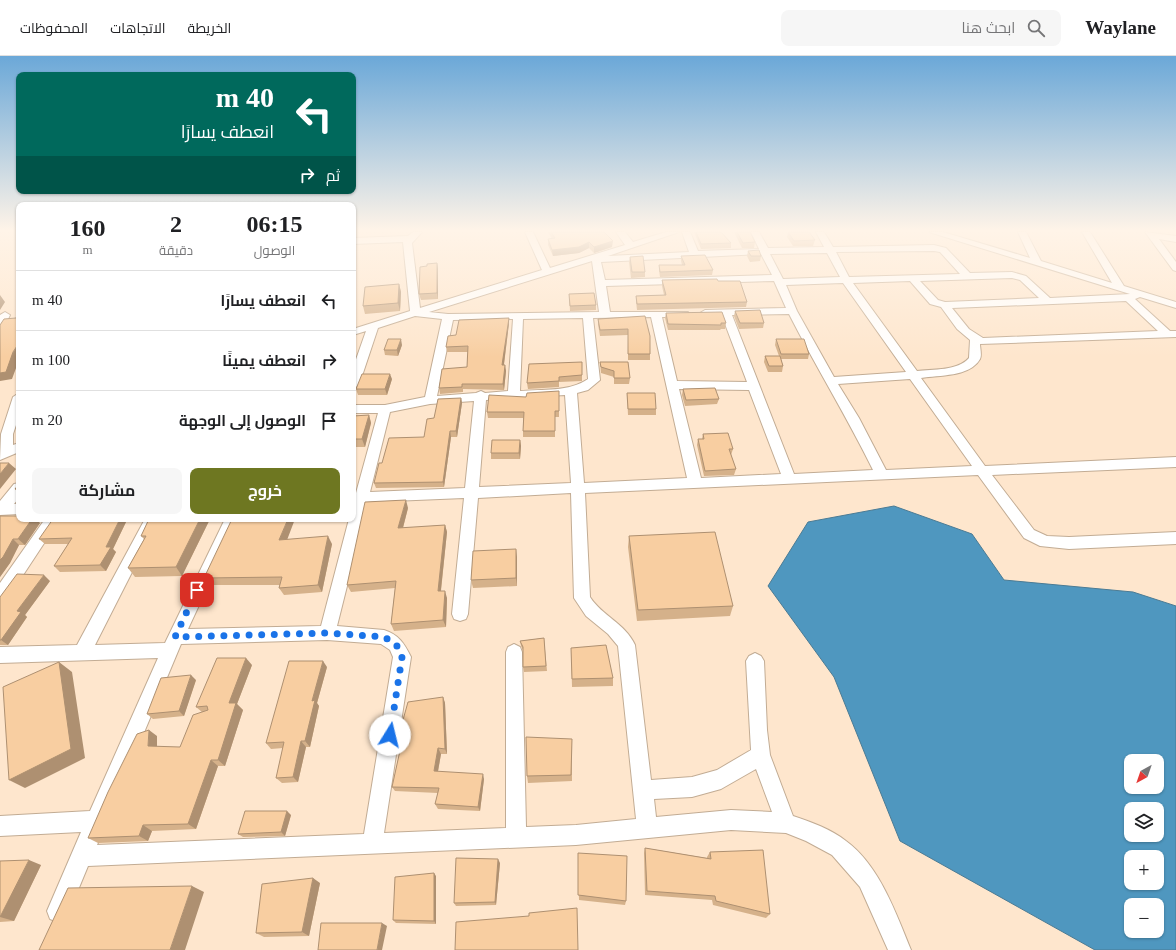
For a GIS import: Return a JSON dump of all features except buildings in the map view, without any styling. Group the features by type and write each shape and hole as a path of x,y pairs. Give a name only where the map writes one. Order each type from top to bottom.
{"street":[{"path":"411,274 415,313"},
{"path":"356,331 541,274"},
{"path":"599,274 605,315"},
{"path":"776,274 792,311 853,418 882,475"},
{"path":"843,274 982,471 1029,534 1045,542 1069,543 1176,538"},
{"path":"965,274 968,277"},
{"path":"1073,274 1176,305"},
{"path":"1111,274 1120,288"},
{"path":"601,283 913,279 1012,275 1023,278 1046,300"},
{"path":"913,279 934,302 945,305 1128,298 1143,295"},
{"path":"1128,298 1172,335"},
{"path":"945,305 966,332 975,340 982,341 1172,335"},
{"path":"415,313 448,317 518,317 792,311"},
{"path":"726,312 789,479"},
{"path":"356,409 385,409 430,400 481,395 572,392 584,387 594,380 588,315"},
{"path":"656,315 695,483"},
{"path":"430,400 448,317"},
{"path":"514,394 518,317"},
{"path":"356,376 372,326"},
{"path":"832,381 914,375 960,369 969,365 975,358 975,340"},
{"path":"672,386 754,386"},
{"path":"572,392 578,488 582,598 587,607 595,616 623,638 628,651 647,829"},
{"path":"460,614 481,395"},
{"path":"3,454 7,434 16,406"},
{"path":"385,409 358,498 1176,462"},
{"path":"3,454 16,448"},
{"path":"1,510 16,492"},
{"path":"1,510 16,509"},
{"path":"0,596 51,522"},
{"path":"82,653 150,522"},
{"path":"50,928 172,644 231,522"},
{"path":"327,633 352,522"},
{"path":"0,655 82,653 172,644 327,633 384,637 396,644 402,657 372,845"},
{"path":"514,652 516,838"},
{"path":"755,661 758,730 762,755 786,823"},
{"path":"643,790 692,787 722,779 762,755"},
{"path":"82,856 372,845 576,835 731,820 786,823 812,832 839,848 868,879 900,950"},
{"path":"0,826 96,821"}],"water":[{"path":"894,506 972,534 1004,580 1133,592 1176,606 1176,950 1095,950 900,841 834,677 768,586 808,522"}],"route":[{"path":"197,590 175,637 327,633 384,637 396,644 402,657 390,735"}]}
